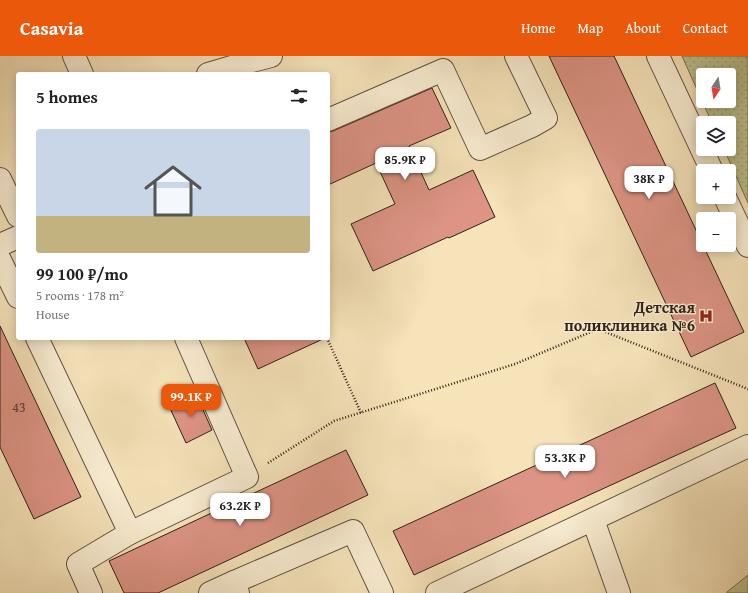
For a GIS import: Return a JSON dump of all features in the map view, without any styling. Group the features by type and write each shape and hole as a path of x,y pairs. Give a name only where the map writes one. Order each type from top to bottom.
{"lane":[{"path":"74,56 81,72"},
{"path":"330,119 443,70 480,149 532,126 546,118 516,56"},
{"path":"658,56 709,164"},
{"path":"217,72 265,61"},
{"path":"0,179 16,212"},
{"path":"728,204 748,246"},
{"path":"0,245 16,238"},
{"path":"0,260 16,293"},
{"path":"38,340 130,533"},
{"path":"91,593 78,564 130,533 247,477 187,340"},
{"path":"437,593 748,446"},
{"path":"593,520 618,593"},
{"path":"210,593 236,588 353,531 382,593"}],"path":[{"path":"247,477 334,421 515,364 598,329 748,389"},
{"path":"328,340 361,413"}],"green space":[{"path":"682,56 748,56 748,203 736,176 736,164 731,164 727,156 736,156 736,116 709,116 705,108 736,108 736,68 696,68 696,87"},
{"path":"748,575 748,593 727,593 727,592"}],"building":[{"path":"549,56 614,56 696,230 696,252 706,252 744,332 691,357"},
{"path":"432,88 451,128 409,146 429,190 473,170 495,217 373,271 351,224 395,204 376,163 330,184 330,132"},
{"path":"0,326 81,497 34,519 0,447"},
{"path":"245,340 321,340 258,369"},
{"path":"715,383 736,428 414,575 393,531"},
{"path":"196,394 212,430 186,443 169,406"},
{"path":"346,450 368,495 158,593 124,593 109,561"}],"place":[{"name":"Детская поликлиника №6","path":"706,316"}]}
